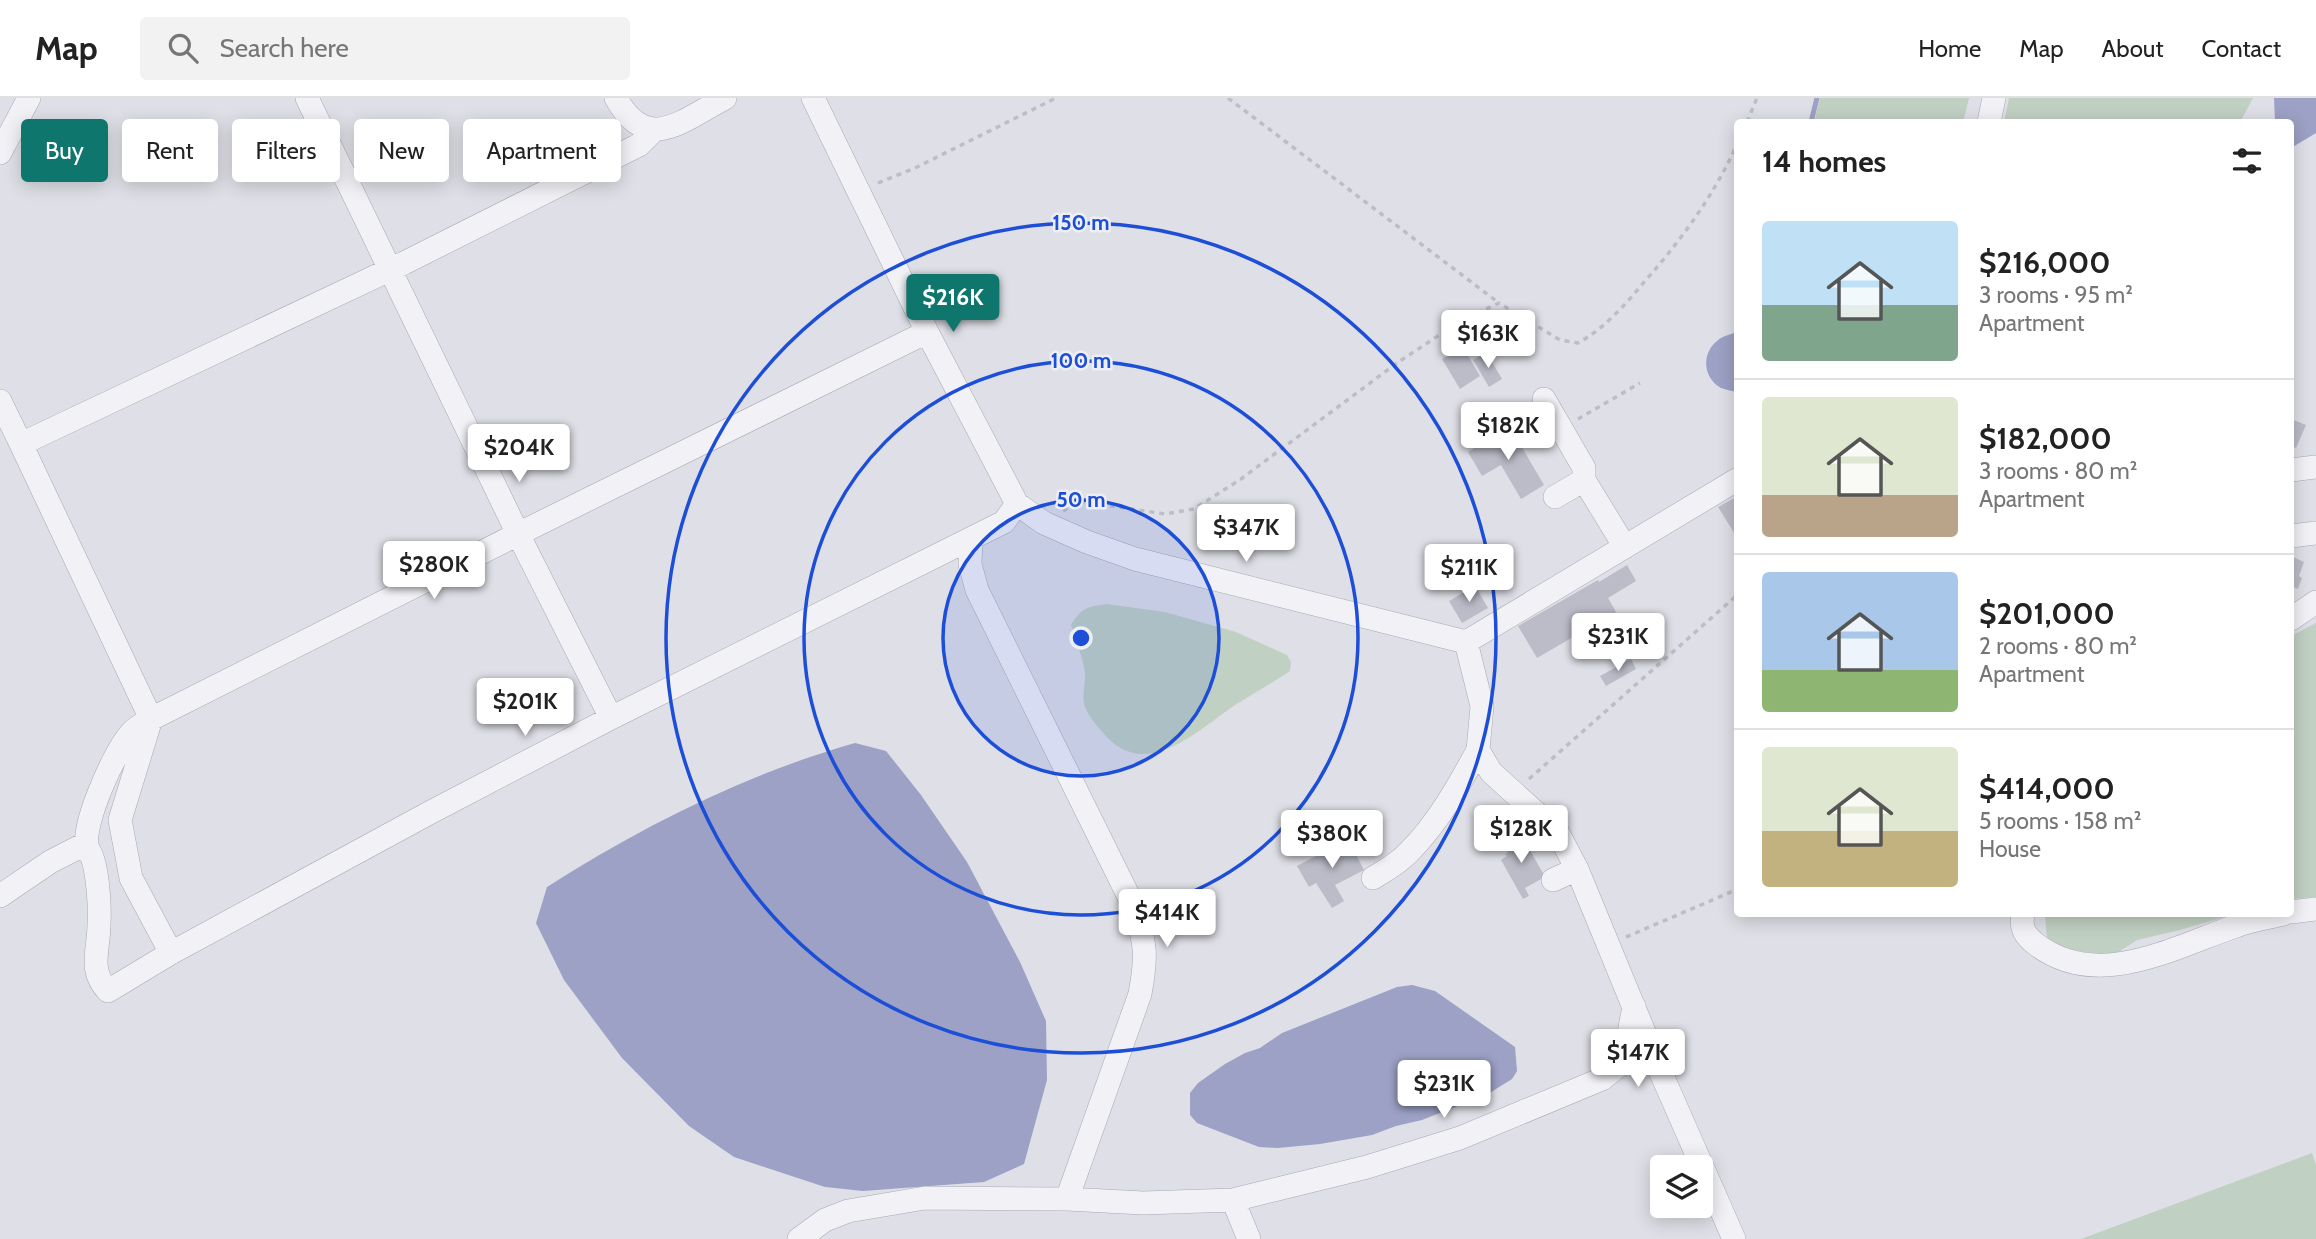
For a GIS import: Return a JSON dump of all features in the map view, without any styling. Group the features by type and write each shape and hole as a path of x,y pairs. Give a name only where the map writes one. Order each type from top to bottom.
{"street":[{"path":"0,153 29,98"},
{"path":"307,98 518,534 611,718"},
{"path":"616,98 625,114 637,125 654,130 670,127 725,98"},
{"path":"813,98 927,332 1017,504 1044,523 1087,542 1135,559 1466,642 1734,481"},
{"path":"1990,119 1994,98"},
{"path":"21,444 390,268 639,145 654,130"},
{"path":"927,332 518,534 151,719 134,731 117,752 90,821 87,843 94,862 99,923 96,968 98,980 108,990 431,811 611,718 971,540 1004,522 1017,504"},
{"path":"1544,399 1584,468 1584,480 1625,547"},
{"path":"0,401 151,719 120,820 131,878 171,953"},
{"path":"2294,470 2316,467"},
{"path":"1555,496 1584,480"},
{"path":"2294,536 2316,533"},
{"path":"971,540 970,564 977,590 1135,909 1144,938 1146,961 1140,993 1067,1199"},
{"path":"2294,617 2316,602"},
{"path":"1373,878 1395,865 1422,837 1458,787 1478,750 1482,706 1466,642"},
{"path":"1478,750 1491,772 1558,833 1577,869 1658,1066 1734,1239"},
{"path":"0,896 50,862 87,843"},
{"path":"1553,880 1577,869"},
{"path":"2294,912 2316,909"},
{"path":"2022,917 2021,923 2027,938 2042,949 2086,966 2112,966 2170,952 2238,925 2271,917"},
{"path":"799,1239 825,1220 848,1211 925,1198 1067,1199 1143,1203 1233,1200 1367,1167 1460,1138 1602,1079 1617,1068 1626,1049 1634,1006"},
{"path":"1617,1068 1658,1066"},
{"path":"1233,1200 1249,1239"}],"path":[{"path":"859,191 915,168 1056,98"},
{"path":"1228,98 1499,303 1560,340 1578,343 1594,334 1628,302 1673,249 1708,199 1734,150"},
{"path":"1747,119 1757,98"},
{"path":"1044,523 1079,501 1165,514 1194,509 1241,478 1397,363 1462,320 1499,303"},
{"path":"1568,425 1640,383"},
{"path":"1514,792 1734,598"},
{"path":"1608,945 1734,891"}],"green space":[{"path":"1820,98 1969,98 1964,119 1815,119"},
{"path":"2009,98 2253,98 2242,119 2005,119"},
{"path":"1107,604 1165,612 1236,632 1287,655 1291,662 1290,671 1172,747 1154,753 1137,754 1121,748 1105,735 1084,704 1085,672 1071,625 1086,609"},
{"path":"2316,623 2316,897 2294,899 2294,634"},
{"path":"2045,917 2224,917 2137,940 2114,955 2077,953 2047,941"},
{"path":"2312,1153 2316,1165 2316,1239 2081,1239"}],"water":[{"path":"2274,98 2316,98 2316,133 2294,146 2294,119 2275,119"},
{"path":"1734,333 1734,391 1715,384 1706,366 1708,352 1721,338"},
{"path":"855,743 886,751 921,795 967,862 1020,962 1046,1021 1047,1080 1024,1164 984,1182 863,1191 825,1187 734,1157 689,1126 622,1058 564,980 536,923 547,887 620,843 735,786"},
{"path":"1412,985 1435,991 1515,1047 1517,1071 1512,1079 1488,1094 1422,1120 1372,1135 1320,1144 1259,1147 1197,1123 1190,1115 1190,1093 1198,1083 1225,1064 1260,1048 1282,1033 1397,987"}],"building":[{"path":"1463,347 1480,376 1460,389 1442,359"},
{"path":"1486,352 1502,379 1489,387 1473,360"},
{"path":"2294,420 2306,425 2296,448 2294,447"},
{"path":"1510,427 1544,485 1521,499 1501,465 1482,476 1468,452"},
{"path":"1734,498 1734,533 1718,507"},
{"path":"2294,557 2304,562 2298,589 2294,587"},
{"path":"1627,565 1636,581 1608,598 1616,612 1537,658 1518,626"},
{"path":"1475,586 1488,608 1462,623 1449,601"},
{"path":"1631,659 1636,669 1606,686 1600,676"},
{"path":"1521,834 1545,877 1525,888 1529,896 1523,899 1501,860 1508,853 1503,844"},
{"path":"1348,839 1364,870 1335,885 1344,901 1332,908 1316,883 1309,887 1297,866"}],"waterway":[{"path":"1812,119 1817,98"}]}
